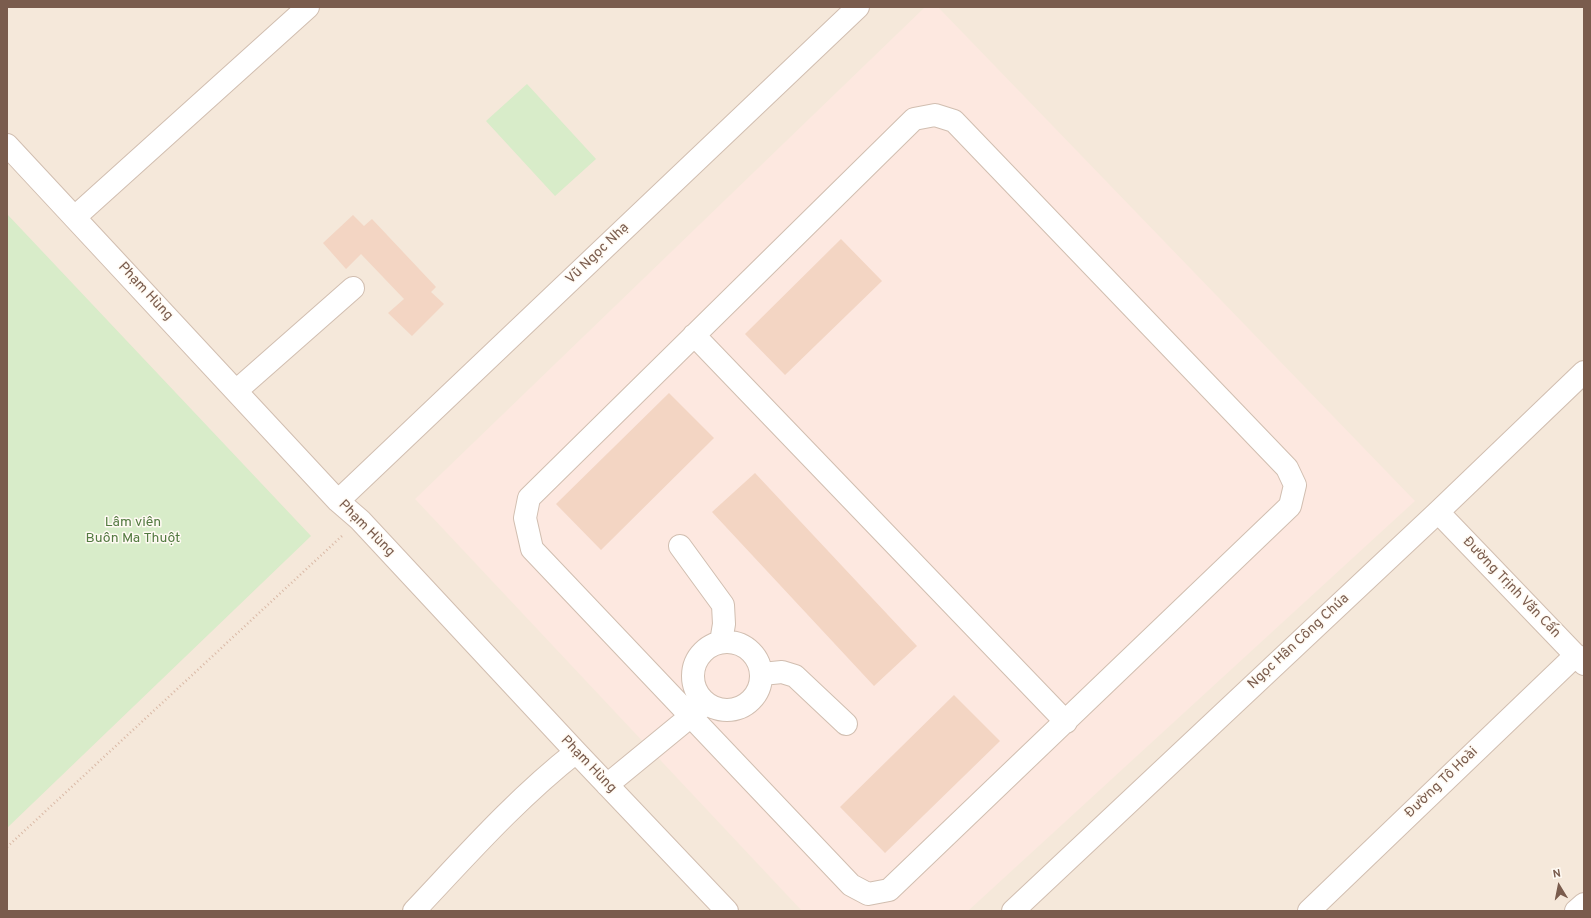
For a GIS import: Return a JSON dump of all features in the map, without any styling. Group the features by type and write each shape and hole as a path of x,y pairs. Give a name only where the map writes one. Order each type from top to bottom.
{"street":[{"path":"75,217 308,7"},
{"name":"Vũ Ngọc Nhạ","path":"338,501 858,7"},
{"path":"935,115 954,121 960,126 1287,468 1295,485 1290,506 889,890 868,894 851,885 698,710 532,549 525,518 529,498 694,335 914,119 935,115"},
{"name":"Phạm Hùng","path":"7,145 338,501 360,520 576,752 727,911"},
{"path":"236,391 353,288"},
{"path":"694,335 1066,722"},
{"name":"Ngọc Hân Công Chúa","path":"1013,911 1438,512 1584,372"},
{"name":"Đường Trịnh Văn Cấn","path":"1438,512 1580,659"},
{"path":"680,546 723,605 724,624 721,642"},
{"path":"607,785 698,710 724,711 744,707 758,694 762,674 756,656 740,644 721,642 703,651 693,668 694,688 698,710"},
{"name":"Đường Tô Hoài","path":"1309,911 1580,659"},
{"path":"762,674 782,672 795,676 846,724"},
{"path":"414,911 542,779 576,752"},
{"path":"1576,911 1584,904"}],"path":[{"path":"7,847 360,520"}],"shaded area":[{"path":"7,7 1584,7 1584,911 7,911"},
{"path":"925,7 938,7 1415,501 968,911 802,911 415,499"}],"green space":[{"path":"527,84 596,159 555,196 486,121"},
{"name":"Lâm viên Buôn Ma Thuột","path":"7,214 311,536 7,828"}],"building":[{"path":"353,215 364,226 372,219 436,287 431,292 444,304 412,336 388,313 404,299 361,254 346,269 323,243"},
{"path":"841,239 882,281 785,375 745,334"},
{"path":"669,393 714,438 601,550 556,504"},
{"path":"755,473 917,646 874,686 712,512"},
{"path":"954,695 1000,741 885,853 840,807"}]}
